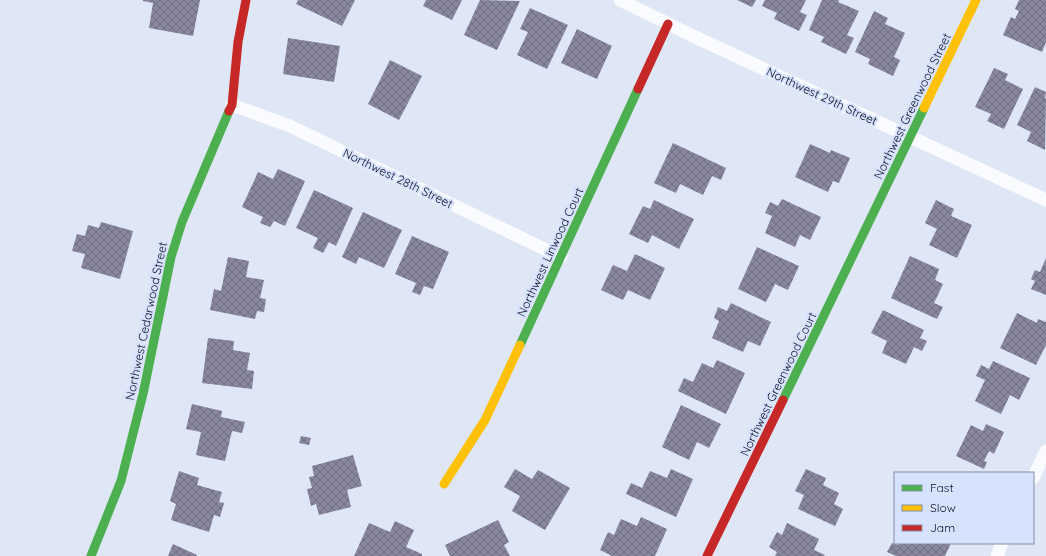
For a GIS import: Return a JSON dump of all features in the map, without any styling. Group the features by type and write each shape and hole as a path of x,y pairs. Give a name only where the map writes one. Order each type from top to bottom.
{"street":[{"name":"Northwest Cedarwood Street","path":"91,556 121,481 143,394 171,257 182,222 232,105 238,42 246,0"},
{"name":"Northwest 29th Street","path":"620,0 910,138 1046,200"},
{"name":"Northwest Greenwood Street","path":"869,222 976,0"},
{"name":"Northwest Linwood Court","path":"444,484 485,420 668,24"},
{"name":"Northwest 28th Street","path":"232,105 290,126 561,257"},
{"name":"Northwest Greenwood Court","path":"707,556 869,222"},
{"path":"1034,476 1046,451"},
{"path":"997,556 1002,544"}],"building":[{"path":"143,0 200,0 193,36 149,28 153,3"},
{"path":"298,0 355,0 342,26 296,4"},
{"path":"426,0 462,0 452,20 423,6"},
{"path":"480,0 520,1 497,50 464,35"},
{"path":"737,0 756,0 752,7"},
{"path":"765,0 806,0 800,12 807,15 799,31 774,19 777,13 762,6"},
{"path":"822,0 839,0 838,2 859,11 847,35 854,38 846,54 821,42 824,37 809,30"},
{"path":"1019,0 1046,0 1046,42 1042,52 1003,35 1011,17 1015,19 1019,11 1015,9"},
{"path":"530,8 568,25 547,69 517,55 528,32 520,29"},
{"path":"874,11 888,18 885,24 905,33 894,57 900,60 893,76 868,64 870,59 855,52"},
{"path":"577,29 612,46 597,79 561,63"},
{"path":"288,38 340,46 334,82 283,74"},
{"path":"390,60 422,76 399,120 368,104"},
{"path":"994,68 1008,74 1005,80 1023,89 1004,129 987,121 991,114 975,107"},
{"path":"1035,87 1046,92 1045,150 1027,141 1031,132 1017,125"},
{"path":"673,143 726,168 721,180 712,176 703,195 680,184 676,193 654,183"},
{"path":"810,144 830,153 831,150 850,158 839,183 833,181 828,192 795,177"},
{"path":"278,169 305,181 285,226 274,221 270,227 260,223 263,217 242,207 258,172 273,179"},
{"path":"314,190 353,208 336,246 329,242 323,253 313,248 318,238 296,228"},
{"path":"782,199 821,217 810,240 800,235 795,247 765,233 772,216 765,213 770,202 778,206"},
{"path":"654,200 694,219 679,249 652,235 648,243 629,234 643,206 650,209"},
{"path":"936,200 954,209 951,216 972,225 957,258 929,245 937,229 925,223"},
{"path":"363,212 402,230 384,268 359,257 356,264 342,257"},
{"path":"101,222 133,231 120,279 81,268 85,254 72,251 77,234 85,236 88,225 99,228"},
{"path":"412,236 449,252 433,289 424,286 420,295 412,292 416,283 395,274"},
{"path":"757,247 799,266 788,290 775,284 766,302 738,289"},
{"path":"635,254 665,268 650,300 628,290 623,300 601,290 613,265 627,271"},
{"path":"910,256 939,269 935,280 943,284 934,303 943,307 937,319 891,298"},
{"path":"228,257 249,261 246,277 264,280 260,298 266,299 264,312 257,311 255,319 210,310 214,289 221,291"},
{"path":"1046,258 1046,295 1031,289 1035,281 1031,279 1035,270 1040,272"},
{"path":"731,303 771,322 760,346 748,341 743,352 712,338 719,321 714,318 718,307 727,311"},
{"path":"883,310 924,330 920,338 927,341 922,351 914,347 906,364 882,353 887,341 871,333"},
{"path":"1017,313 1037,323 1038,319 1046,322 1046,345 1036,365 1000,348"},
{"path":"208,338 234,341 233,350 250,353 247,370 254,371 252,389 202,383"},
{"path":"717,360 745,373 726,414 678,391 684,378 693,382 702,363 713,368"},
{"path":"993,361 1030,378 1019,400 1010,395 1001,414 975,401 985,380 976,376 981,365 989,369"},
{"path":"192,404 222,411 221,417 245,422 242,433 232,431 225,461 196,455 201,432 186,429"},
{"path":"681,405 721,424 709,448 697,442 689,460 662,447"},
{"path":"986,424 1004,432 994,454 989,451 984,461 987,462 984,469 956,456 971,425 983,431"},
{"path":"301,436 311,438 309,445 299,443"},
{"path":"353,455 362,486 347,490 351,507 319,515 316,504 311,506 307,489 312,488 309,477 314,476 312,466"},
{"path":"515,469 532,479 538,470 570,488 545,530 512,511 520,496 504,487"},
{"path":"671,469 693,479 676,517 626,494 631,483 642,488 650,471 667,478"},
{"path":"806,469 826,478 823,485 839,493 834,504 843,509 835,526 798,509 804,495 795,491"},
{"path":"179,471 199,478 197,485 222,492 219,502 224,503 220,517 214,515 209,532 171,520 176,504 170,501"},
{"path":"641,517 667,529 655,556 612,556 600,550 608,532 614,535 621,519 637,526"},
{"path":"498,520 509,542 504,545 510,556 450,556 445,545"},
{"path":"395,521 414,530 406,547 422,554 422,556 354,556 369,523 390,532"},
{"path":"787,523 819,539 814,550 825,555 775,556 777,552 769,547 777,532 782,535"},
{"path":"892,543 898,545 951,544 945,556 896,556 887,552"},
{"path":"173,544 197,555 168,556"}],"traffic: fast":[{"path":"520,345 638,89"},
{"path":"783,400 924,108"},
{"path":"91,556 121,481 143,394 171,257 182,222 229,111"}],"traffic: slow":[{"path":"924,108 976,0"},
{"path":"444,484 485,420 520,345"}],"traffic: jam":[{"path":"229,111 232,105 238,42 246,0"},
{"path":"638,89 668,24"},
{"path":"707,556 783,400"}]}
